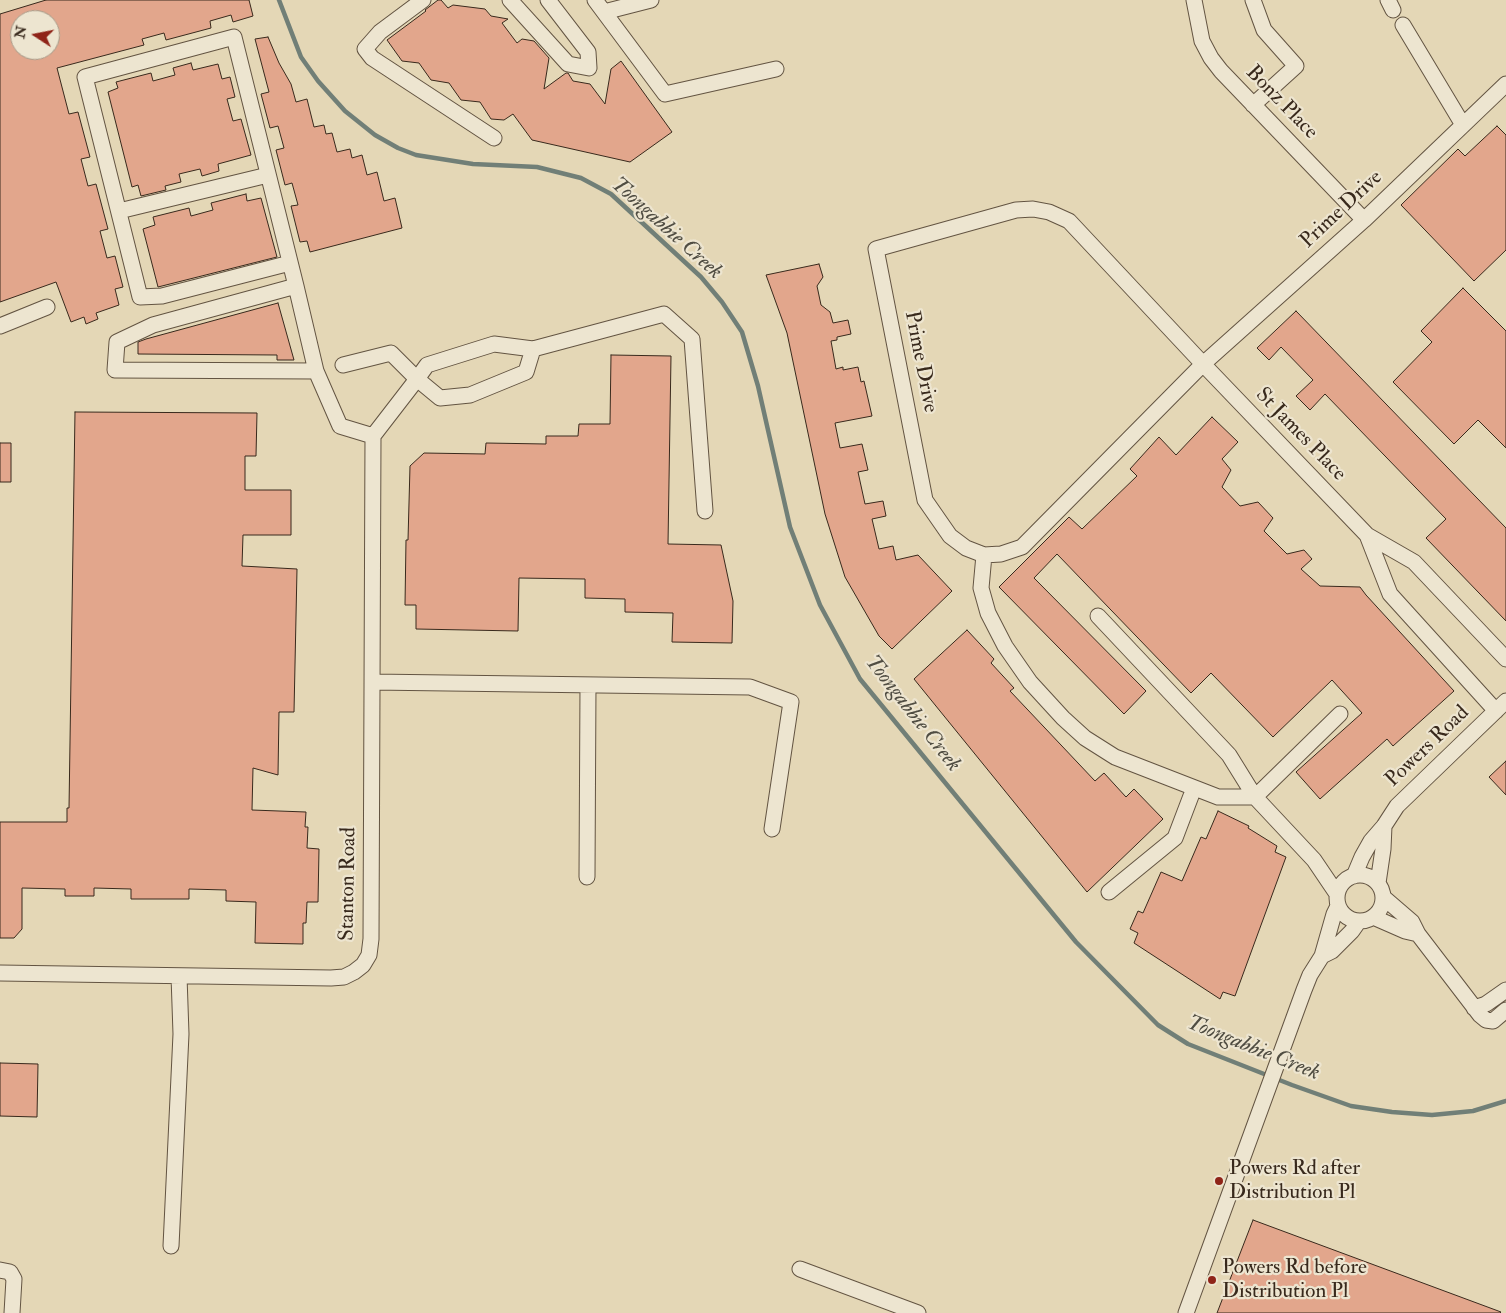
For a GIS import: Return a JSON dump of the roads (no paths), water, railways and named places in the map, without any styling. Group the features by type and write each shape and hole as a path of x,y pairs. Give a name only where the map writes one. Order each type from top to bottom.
{"street":[{"path":"423,0 380,32 365,49 372,58 494,138"},
{"path":"510,0 568,64 589,68 588,52 548,0"},
{"path":"595,0 665,94 776,69"},
{"path":"604,12 651,0"},
{"name":"Bonz Place","path":"1194,0 1202,42 1211,58 1253,105 1364,220"},
{"path":"1253,0 1264,30 1296,66 1253,105"},
{"path":"1403,26 1464,125"},
{"path":"290,263 162,296 140,297 85,77 234,37 296,286 316,371 340,426 373,436 427,365 494,344 533,349 664,314 692,339 705,511"},
{"name":"Prime Drive","path":"1203,364 1070,221 1049,212 1033,208 1016,210 876,249 925,500 950,536 966,548 984,555 1001,554 1022,547 1203,364 1364,220 1506,84"},
{"path":"119,212 268,175"},
{"path":"296,286 153,325 117,342 115,370 316,371"},
{"path":"0,326 47,307"},
{"path":"343,365 391,353 417,379 440,398 470,395 526,372 533,349"},
{"name":"St James Place","path":"1203,364 1367,535"},
{"name":"Stanton Road","path":"0,973 331,978 344,977 363,965 369,955 371,939 373,436"},
{"path":"1367,535 1414,562 1506,659"},
{"path":"1367,535 1390,594 1501,706"},
{"path":"984,555 981,588 988,613 1005,646 1030,682 1063,718 1085,738 1116,757 1218,797 1255,797 1340,714"},
{"path":"1098,616 1230,755 1255,797 1314,860 1347,917 1353,920 1366,919 1418,934"},
{"path":"372,682 750,687 791,702 772,829"},
{"path":"586,877 588,685"},
{"name":"Powers Road","path":"1351,877 1371,841 1397,806 1501,706"},
{"path":"1108,892 1175,838 1194,788"},
{"path":"1322,956 1332,950 1366,919 1378,912 1382,905 1380,890 1384,826"},
{"path":"1314,860 1351,877 1367,876 1412,922 1418,934 1474,1008 1486,1020 1499,1021 1506,1010"},
{"path":"1186,1313 1310,975 1322,956 1341,885 1351,877"},
{"path":"172,1246 181,1034 179,976"},
{"path":"1474,1008 1486,1004 1506,990"},
{"path":"800,1269 918,1313"},
{"path":"0,1270 10,1272 14,1279 12,1313"}],"waterway":[{"name":"Toongabbie Creek","path":"279,0 301,57 318,81 345,111 375,135 398,148 416,155 473,164 537,167 581,178 611,194 701,277 722,302 742,332 758,386 790,527 820,605 860,679 1076,942 1158,1025 1188,1044 1351,1106 1432,1115 1473,1111 1506,1101"}],"place":[{"name":"Powers Rd after Distribution Pl","path":"1219,1181"},
{"name":"Powers Rd before Distribution Pl","path":"1212,1280"}]}
